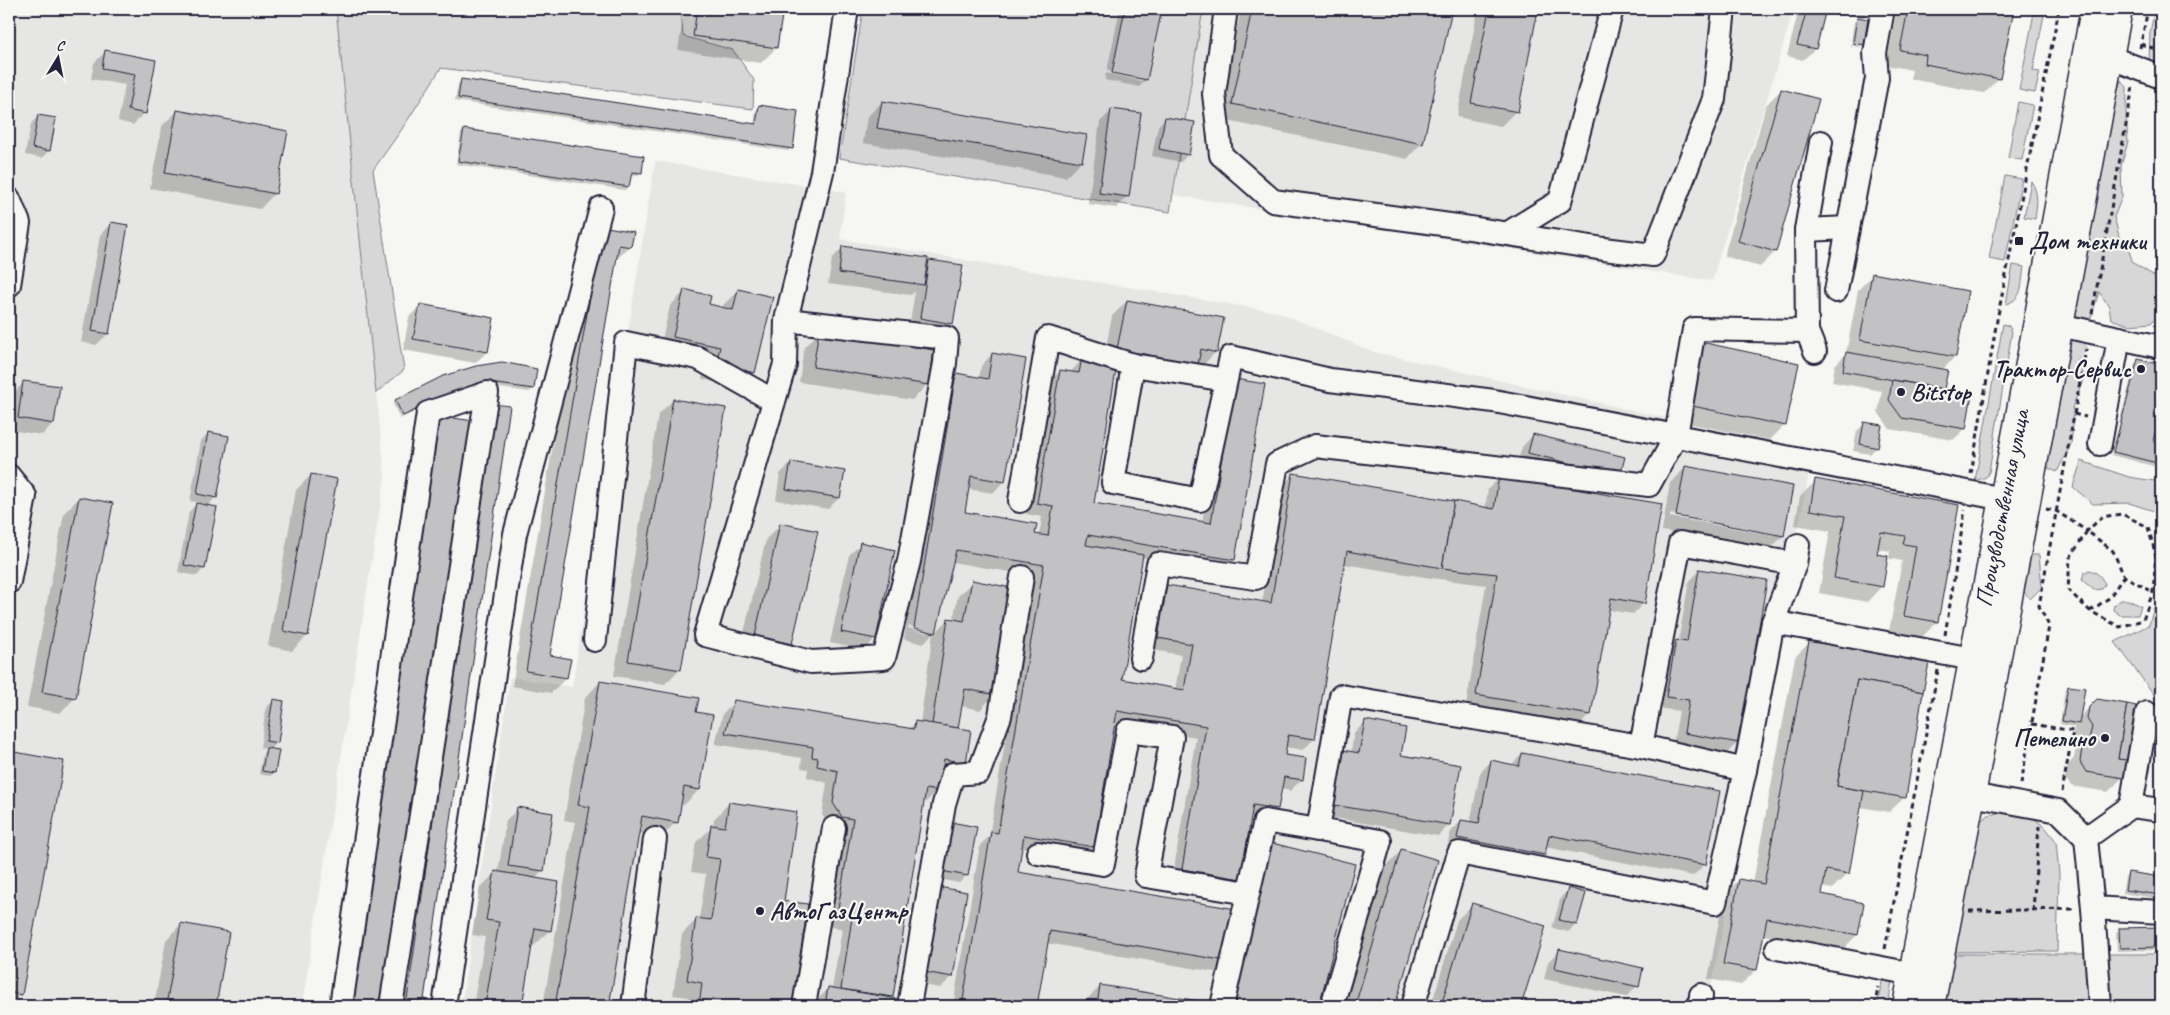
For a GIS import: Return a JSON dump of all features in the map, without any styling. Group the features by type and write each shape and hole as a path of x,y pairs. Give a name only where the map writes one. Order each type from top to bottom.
{"highway":[{"name":"Производственная улица","path":"1930,1006 1972,796 2015,502 2095,9"},
{"name":"Производственная улица","path":"1907,1006 1973,659 2015,502 2059,325 2118,9"}],"street":[{"path":"786,320 947,338 945,363 909,561 884,658 811,662 705,635 785,364 786,320 822,172 847,9"},
{"path":"1226,9 1214,94 1221,155 1273,201 1653,255 1714,99 1724,9"},
{"path":"1508,233 1560,201 1612,9"},
{"path":"1836,292 1877,78 1876,53 1883,9"},
{"path":"2109,57 2161,77"},
{"path":"1141,658 1158,564 1256,578 1277,464 1315,446 1649,484 1676,436 1694,329 1811,341 1806,230 1821,142"},
{"path":"9,200 14,222 9,285"},
{"path":"444,1006 514,534 601,208"},
{"path":"1806,230 1848,228"},
{"path":"2059,325 2161,347"},
{"path":"1020,501 1048,338 1133,365 1226,380"},
{"path":"2100,444 2119,338"},
{"path":"595,640 626,343 698,358 774,401"},
{"path":"1133,365 1113,483 1200,500 1231,357 1330,380 1494,401 2015,502"},
{"path":"341,1006 428,414 487,393 391,1006"},
{"path":"9,476 25,496 9,582"},
{"path":"1413,1006 1458,853 1715,903 1745,770 1773,622 1797,554 1680,543 1641,746"},
{"path":"909,1006 944,804 953,774 979,772 1000,716 1022,577"},
{"path":"1773,622 1973,659"},
{"path":"1318,830 1341,696 1641,746 1745,770"},
{"path":"2131,806 2147,713"},
{"path":"1038,852 1102,864 1128,731 1172,737 1146,876 1248,893"},
{"path":"1972,796 2050,810 2086,838 2100,1006"},
{"path":"2086,838 2131,806 2161,810"},
{"path":"1222,1006 1265,821 1380,841 1332,1006"},
{"path":"804,1006 834,828"},
{"path":"633,1006 655,839"},
{"path":"2093,908 2161,912"},
{"path":"1777,948 1913,974"}],"path":[{"path":"1997,320 2059,9"},
{"path":"2018,804 2049,626 2039,606 2148,9"},
{"path":"2141,44 2160,49"},
{"path":"2074,414 2090,418"},
{"path":"2015,502 2056,511 2087,531 2113,551 2124,576 2153,592"},
{"path":"2122,514 2148,527 2156,556 2153,592 2142,620 2120,627 2090,611 2068,590 2070,558 2087,531 2102,517 2122,514"},
{"path":"2090,611 2109,598 2124,576"},
{"path":"2032,724 2073,731 2050,810 2033,910"},
{"path":"1949,911 2093,908"}],"shaded area":[{"path":"9,9 336,9 385,476 302,1006 9,1006"},
{"path":"336,9 681,9 683,36 733,50 754,80 753,109 441,68 373,170 404,370 376,393"},
{"path":"863,9 1203,9 1170,212 839,158"},
{"path":"1203,9 1794,9 1712,281 1173,195"},
{"path":"2155,9 2161,9 2161,70 2149,61 2150,32"},
{"path":"2034,13 2044,15 2033,71 2040,72 2035,93 2019,90"},
{"path":"2121,80 2127,87 2128,142 2121,166 2122,197 2114,217 2119,236 2127,245 2133,263 2153,275 2161,284 2161,311 2151,323 2129,325 2111,319 2109,306 2099,292 2090,320 2070,318 2102,134 2112,122 2115,98"},
{"path":"2018,102 2033,105 2022,160 2008,158"},
{"path":"655,161 846,192 840,239 1277,312 1374,352 1813,451 1708,1006 461,1006 510,677 572,687"},
{"path":"2005,176 2022,179 2005,262 1989,259"},
{"path":"2031,181 2034,186 2037,204 2035,219 2024,217"},
{"path":"2013,265 2024,267 2021,290 2012,302 2006,304"},
{"path":"2003,324 2009,326 2012,332 1989,472 1986,477 1975,481"},
{"path":"2079,338 2088,349 2077,360 2084,378 2072,408 2074,414 2071,444 2057,472 2048,468 2046,441 2063,344"},
{"path":"2081,461 2129,477 2161,482 2161,522 2154,511 2129,503 2093,504 2073,487"},
{"path":"2030,555 2039,555 2042,587 2030,599 2022,589 2022,572"},
{"path":"2089,570 2097,573 2102,579 2105,584 2102,589 2094,590 2082,580 2084,573"},
{"path":"2161,583 2161,694 2155,696 2115,642 2149,625"},
{"path":"2121,600 2128,600 2141,606 2138,615 2120,615 2113,610 2114,605"},
{"path":"2010,810 2031,816 2045,827 2056,841 2059,874 2057,951 1949,952 1974,825 1989,815"},
{"path":"1955,954 2161,954 2161,1006 1945,1006"},
{"path":"1884,972 1892,980 1888,1006 1877,1006"}],"building":[{"path":"697,9 783,9 777,48 693,36"},
{"path":"1125,9 1162,9 1147,80 1112,73"},
{"path":"1252,9 1452,9 1423,144 1232,104"},
{"path":"1489,9 1538,9 1518,112 1471,103"},
{"path":"1807,9 1826,9 1816,49 1797,45"},
{"path":"1908,9 2014,9 2000,79 1925,64 1926,55 1900,50"},
{"path":"1857,17 1868,19 1864,45 1853,43"},
{"path":"105,50 156,60 146,114 128,110 135,74 102,68"},
{"path":"461,79 756,124 759,105 798,111 793,149 458,98"},
{"path":"1781,89 1819,99 1776,252 1738,241"},
{"path":"882,101 1087,135 1082,162 877,128"},
{"path":"1111,109 1141,113 1129,197 1099,193"},
{"path":"177,110 288,131 276,194 165,173"},
{"path":"38,115 56,118 50,151 32,148"},
{"path":"1165,117 1195,122 1189,155 1159,149"},
{"path":"464,129 644,156 642,173 632,172 629,187 458,161"},
{"path":"111,222 128,225 109,334 92,331"},
{"path":"602,226 634,232 631,247 619,245 550,655 571,659 567,678 526,671"},
{"path":"842,246 928,258 924,285 839,273"},
{"path":"929,260 963,265 953,324 920,318"},
{"path":"1872,273 1968,291 1956,357 1860,340"},
{"path":"684,289 711,296 709,304 733,310 738,289 773,297 755,373 716,364 720,347 673,337"},
{"path":"1127,300 1224,318 1217,353 1201,349 1198,364 1117,349"},
{"path":"420,304 494,318 488,352 413,339"},
{"path":"819,331 934,350 929,385 813,367"},
{"path":"1701,342 1799,363 1786,426 1688,405"},
{"path":"1846,352 1948,370 1944,389 1843,371"},
{"path":"992,353 1026,359 1005,482 971,476 965,512 1037,524 1035,534 1048,536 1053,506 1037,503 1060,370 1079,373 1082,358 1117,364 1094,503 1211,523 1235,379 1265,384 1235,560 1088,535 1086,545 1143,555 1122,679 1184,690 1192,644 1158,638 1167,585 1271,603 1293,473 1454,501 1442,568 1347,551 1315,739 1288,735 1285,755 1306,758 1303,780 1284,777 1278,809 1253,805 1241,879 1182,869 1206,726 1117,711 1094,847 1024,835 1018,872 1236,909 1227,961 1050,931 1037,1006 962,1006 991,832 998,833 1044,565 956,550 936,633 914,628 956,373 988,379"},
{"path":"2138,359 2161,365 2161,410 2153,441 2161,443 2161,464 2113,452"},
{"path":"502,362 537,369 534,389 497,384 449,394 403,416 395,400 443,376 476,366"},
{"path":"1892,380 1972,394 1966,429 1902,418 1889,400"},
{"path":"23,381 60,386 54,424 18,418"},
{"path":"673,399 726,408 681,670 628,661"},
{"path":"493,404 510,406 423,1006 406,1006"},
{"path":"439,416 474,421 387,1006 352,1006"},
{"path":"1864,422 1882,425 1878,448 1860,444"},
{"path":"208,432 229,436 217,498 197,494"},
{"path":"1533,434 1625,457 1620,476 1528,453"},
{"path":"791,462 845,471 840,498 786,489"},
{"path":"1685,466 1793,486 1784,536 1676,516"},
{"path":"311,474 337,479 308,636 283,631"},
{"path":"1499,476 1662,504 1645,604 1611,598 1591,715 1476,695 1497,574 1442,568 1454,501 1494,509"},
{"path":"1815,479 1959,505 1938,622 1904,616 1916,546 1903,544 1905,536 1881,532 1877,554 1888,556 1883,587 1834,578 1845,516 1810,510"},
{"path":"79,497 113,503 76,698 42,692"},
{"path":"196,503 217,507 205,569 184,565"},
{"path":"780,523 818,531 792,644 755,636"},
{"path":"860,542 895,550 876,639 841,632"},
{"path":"1699,569 1767,580 1739,743 1684,733 1689,700 1666,697 1676,640 1687,642"},
{"path":"972,580 1017,589 996,695 965,689 958,728 932,724 948,618 964,621"},
{"path":"1809,641 1929,663 1923,692 1857,680 1837,786 1864,791 1849,874 1826,870 1822,894 1864,903 1858,935 1767,918 1757,970 1723,964 1739,879 1764,884"},
{"path":"1857,680 1923,692 1906,798 1837,786"},
{"path":"600,681 699,698 696,712 713,715 700,790 684,787 678,823 642,816 609,1006 555,1006 590,807 578,805"},
{"path":"2068,686 2085,688 2079,724 2062,721"},
{"path":"273,699 284,701 278,743 266,741"},
{"name":"Петелино","path":"2097,699 2127,704 2118,759 2127,760 2124,778 2086,772 2080,762 2082,748 2089,742 2092,727 2087,719 2089,707"},
{"path":"734,700 914,729 915,721 971,730 966,763 944,759 939,791 926,789 893,997 841,989 852,918 837,915 853,819 842,817 833,803 838,771 817,766 818,758 812,757 813,747 725,733"},
{"path":"2127,704 2136,706 2127,760 2118,759"},
{"path":"1365,720 1406,728 1401,755 1461,765 1450,825 1334,805 1343,750 1359,753"},
{"path":"266,748 279,750 275,773 262,771"},
{"path":"9,751 64,761 22,995 9,992"},
{"path":"1522,753 1720,791 1706,865 1549,835 1545,855 1457,838 1461,820 1479,823 1491,760 1519,766"},
{"name":"АвтоГазЦентр","path":"729,802 797,812 784,901 808,904 793,1006 699,1006 702,983 687,980 696,918 711,920 720,859 706,857 711,825 725,827"},
{"path":"517,807 553,813 544,871 508,866"},
{"path":"951,822 977,827 968,876 941,871"},
{"path":"1272,843 1355,864 1319,1006 1230,1006"},
{"path":"1401,849 1438,860 1395,1006 1355,1006"},
{"path":"495,871 559,882 551,931 535,928 522,1006 485,1006 499,922 486,920"},
{"path":"2128,872 2161,877 2161,895 2125,890"},
{"path":"938,887 967,892 953,977 924,972"},
{"path":"1568,888 1586,893 1577,925 1559,920"},
{"path":"1472,903 1546,926 1521,1006 1441,1006"},
{"path":"181,923 229,932 216,1006 166,1006"},
{"path":"2161,927 2161,947 2120,948 2119,928"},
{"path":"1559,949 1643,968 1639,987 1555,968"},
{"path":"1100,985 1211,1003 1211,1006 1097,1006"},
{"path":"828,987 904,1000 903,1006 825,1006"}],"place":[{"name":"Дом техники","path":"2019,241"},
{"name":"Трактор-Сервис","path":"2141,369"},
{"name":"Bitstop","path":"1901,392"},
{"name":"Петелино","path":"2105,738"},
{"name":"АвтоГазЦентр","path":"760,911"}]}
